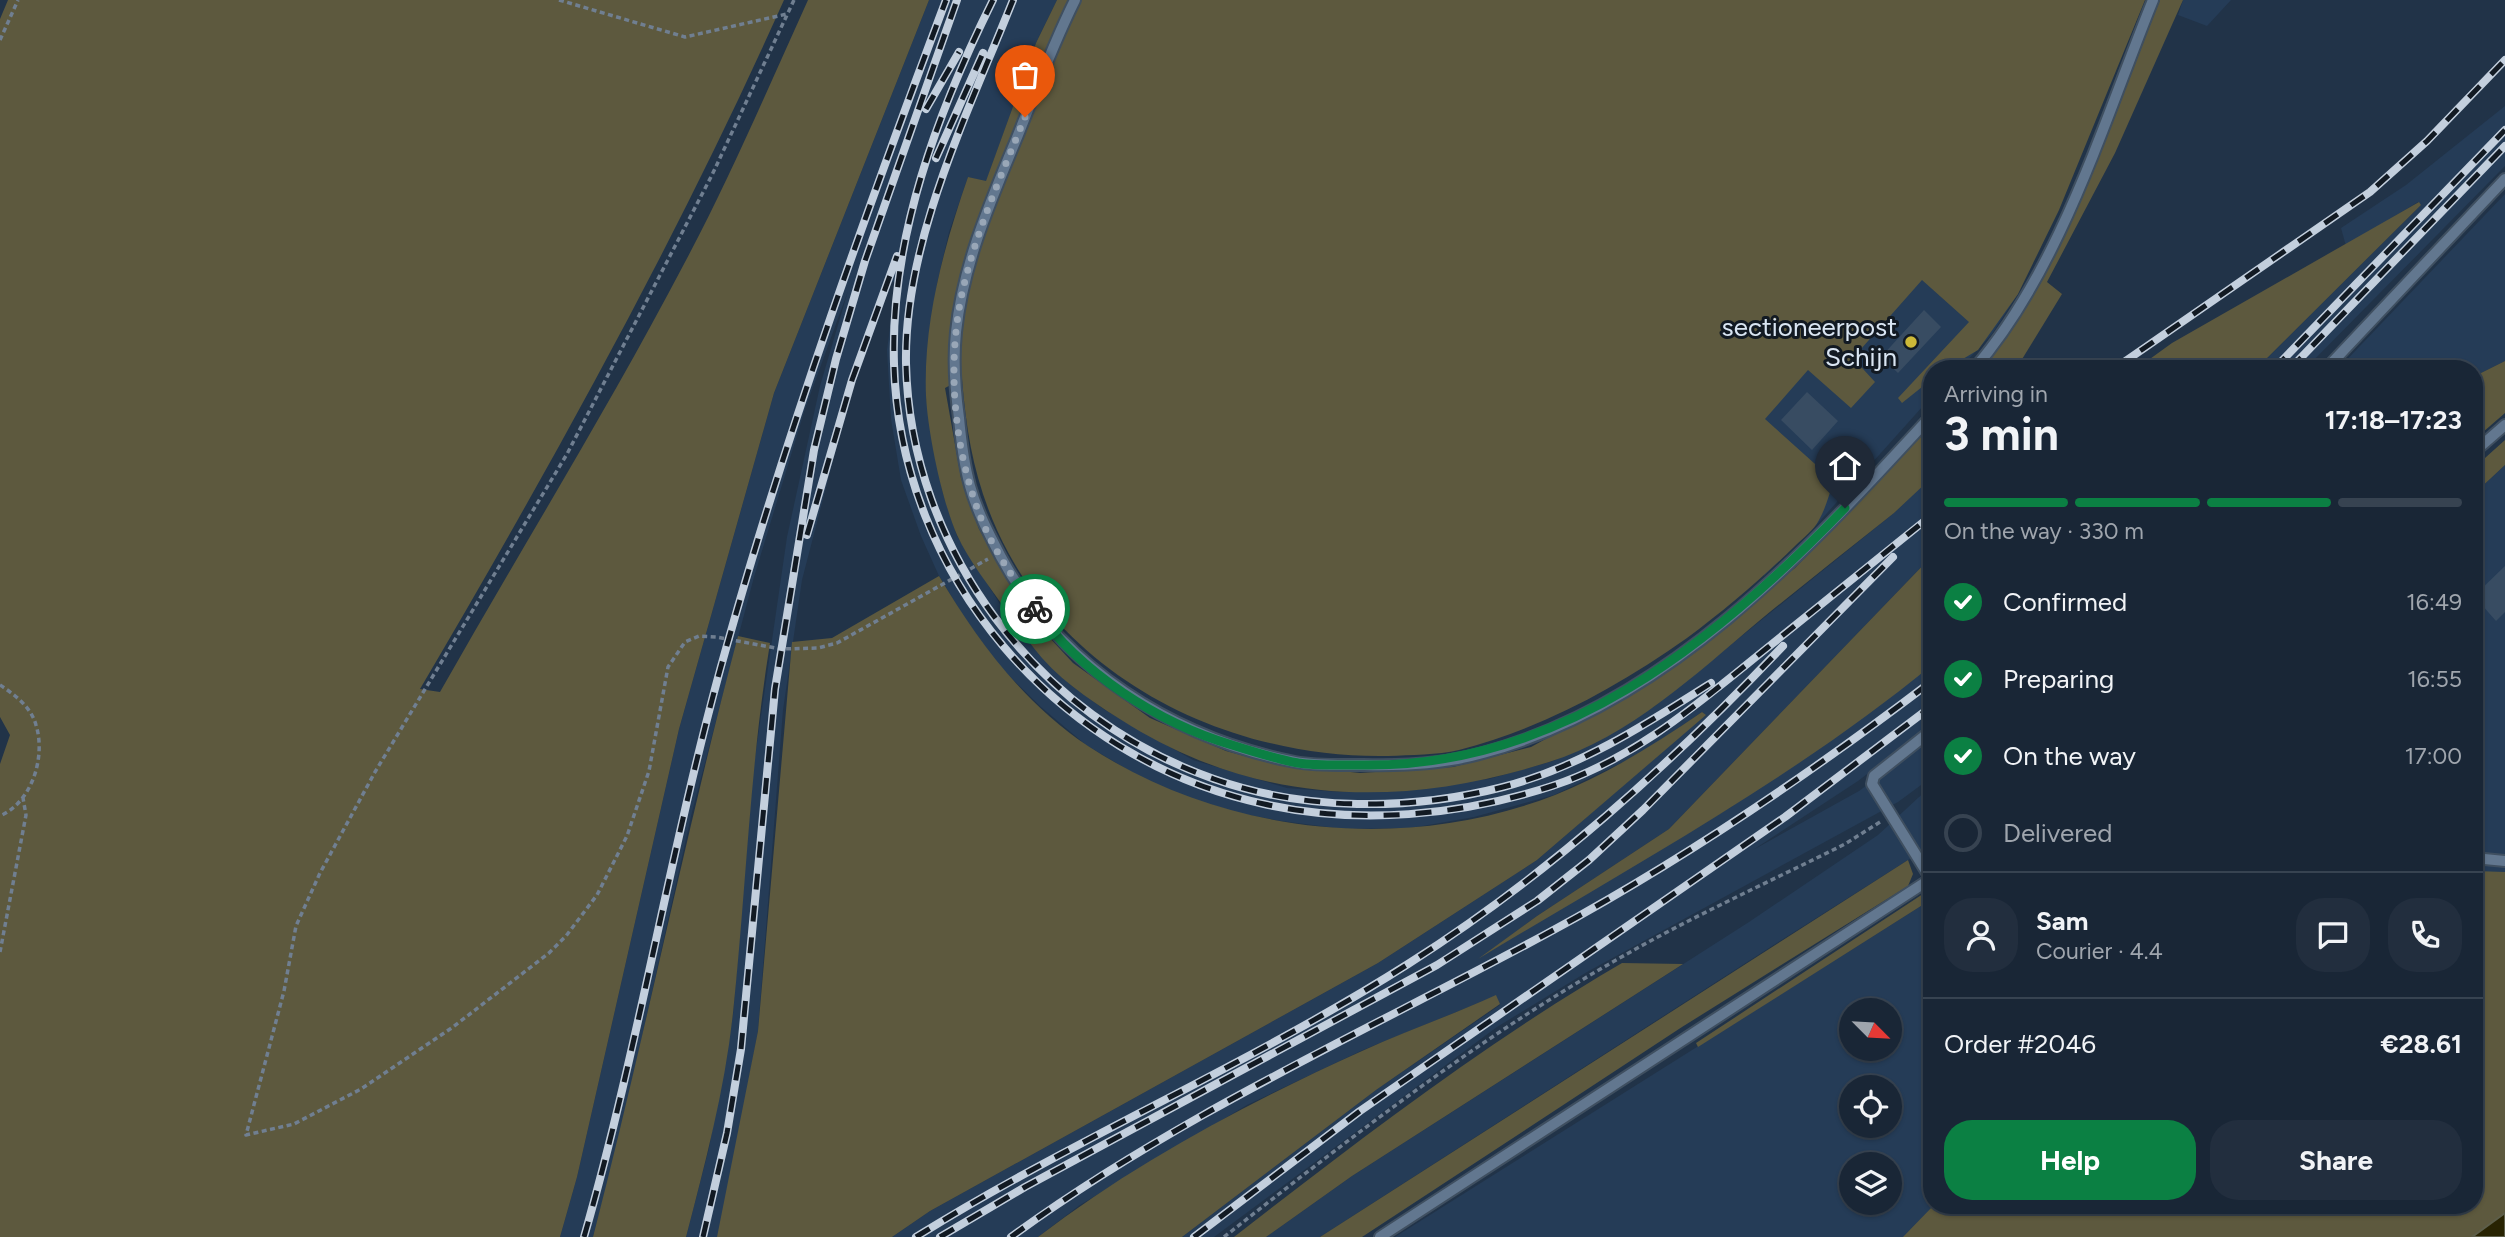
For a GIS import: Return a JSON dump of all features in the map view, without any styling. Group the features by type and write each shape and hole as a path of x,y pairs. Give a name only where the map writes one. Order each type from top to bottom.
{"lane":[{"path":"1075,0 977,241 965,279 956,332 954,382 970,486 984,524 1038,613 1064,643 1131,698 1173,722 1215,740 1300,763 1395,766 1444,761 1484,753 1578,717 1674,659 1787,568 1923,424"},
{"path":"1981,360 2018,310 2043,264 2070,207 2153,0"},
{"path":"2334,360 2505,178"},
{"path":"2483,444 2505,425"},
{"path":"1923,737 1874,776 1872,784 1923,867"},
{"path":"2483,859 2505,861"},
{"path":"1380,1237 1923,884"}],"path":[{"path":"0,40 18,0"},
{"path":"559,0 685,37 789,13"},
{"path":"794,0 712,175 567,454 375,772 320,873 296,926 284,991 246,1135 294,1124 361,1089 453,1027 549,953 566,936 597,895 627,836 649,771 668,667 685,642 699,636 716,637 781,649 818,648 837,643 999,552"},
{"path":"0,685 21,699 36,723 40,747 36,773 23,798 0,816"},
{"path":"0,952 26,816 23,798"},
{"path":"1224,1237 1445,1070 1537,1009 1618,959 1845,844 1890,816"}],"shaded area":[{"path":"8,0 784,0 701,176 612,349 518,520 420,689 440,692 595,425 684,264 733,166 808,0 929,0 774,393 679,729 577,1177 560,1237 0,1237 0,764 10,735 0,717 0,19"},
{"path":"929,0 1057,0 1036,43 986,182 968,177 949,232 937,284 926,398 942,490 957,536 1012,623 1072,686 1105,710 1193,760 1287,788 1339,792 1384,791 1489,779 1553,761 1593,743 1655,706 1894,513 1923,485 1923,565 1669,829 1537,916 1487,953 1731,807 1923,671 1923,731 1858,781 1753,850 1859,791 1923,744 1923,784 1898,802 1587,972 1497,1027 1214,1237 1182,1237 1376,1090 1500,1005 1496,996 1363,1050 1247,1105 1080,1205 1038,1237 892,1237 930,1211 1378,963 1537,860 1705,715 1702,712 1640,754 1554,795 1474,817 1411,828 1343,829 1281,821 1237,813 1145,780 1086,745 1041,707 999,666 939,576 901,480 891,419 887,350 896,282 891,282 848,403 802,580 783,710 758,1031 723,1218 717,1237 686,1237 709,1148 733,1015 753,771 787,537 820,386 848,291 805,409 754,577 692,812 621,1132 593,1237 560,1237 577,1177 679,729 774,393"},
{"path":"1057,0 2145,0 2059,210 2018,294 1978,350 1961,360 1934,360 1969,322 1922,280 1853,358 1875,382 1851,408 1808,370 1765,419 1834,481 1824,511 1814,527 1729,605 1687,638 1633,674 1549,718 1490,741 1451,752 1388,756 1332,754 1277,745 1223,729 1171,707 1122,678 1079,643 1040,602 1009,554 989,512 976,469 967,425 962,379 945,388 961,478 979,529 1035,622 1073,663 1150,718 1226,751 1274,764 1360,773 1453,767 1531,747 1639,688 1795,568 1923,434 1923,486 1894,513 1686,682 1634,720 1607,737 1549,762 1495,777 1441,787 1388,792 1335,791 1283,785 1232,772 1181,752 1131,726 1073,687 1042,658 980,573 957,535 941,486 927,411 926,368 932,312 943,257 968,177 986,181 1036,43"},
{"path":"2160,0 2183,0 2115,153 2047,282 2062,294 2022,360 1989,360 2012,330 2038,287 2084,193"},
{"path":"2183,0 2231,0 2207,26 2178,15"},
{"path":"2505,106 2505,166 2314,360 2265,360 2421,205 2418,202 2346,246 2341,228 2406,185"},
{"path":"2505,194 2505,361 2483,372 2483,360 2347,360"},
{"path":"2419,202 2421,205 2265,360 2148,360 2172,343"},
{"path":"1927,268 2018,294 1992,334 1967,360 1923,360 1923,406 1819,522 1764,576 1745,391"},
{"path":"2505,361 2505,413 2483,432 2483,372"},
{"path":"1923,371 1923,386 1902,403 1898,398"},
{"path":"2505,440 2505,465 2483,486 2483,460"},
{"path":"2505,465 2505,911 2483,932 2483,486"},
{"path":"1923,565 1923,672 1879,707 1768,784 1478,959 1537,916 1669,829"},
{"path":"939,576 969,624 1004,669 1043,711 1065,729 1088,746 1141,776 1197,800 1255,816 1316,826 1376,829 1437,825 1497,813 1575,787 1631,758 1702,712 1706,715 1537,860 1378,963 930,1211 892,1237 717,1237 758,1031 792,642 832,638"},
{"path":"738,636 770,643 753,782 733,1013 720,1098 707,1154 686,1237 593,1237 700,786"},
{"path":"1923,793 1923,853 1769,948 1320,1237 1266,1237 1352,1176 1749,922 1878,835"},
{"path":"1908,860 1913,874 1908,886 1682,1027 1362,1237 1320,1237"},
{"path":"2483,871 2505,872 2505,1237 1903,1237 1925,1214 2483,1214"},
{"path":"1923,894 1923,905 1698,1047 1696,1043"},
{"path":"1923,905 1923,1214 2053,1214 2014,1237 1395,1237"},
{"path":"1622,963 1683,964 1352,1176 1266,1237 1234,1237 1472,1059"},
{"path":"1496,995 1500,1004 1376,1090 1182,1237 1038,1237 1114,1183 1236,1112 1362,1051"},
{"path":"2505,1213 2505,1237 2472,1237"}],"building":[{"name":"sectioneerpost Schijn","path":"1924,310 1941,327 1898,373 1881,357"},
{"path":"1807,392 1838,421 1812,450 1781,420"},
{"path":"2505,566 2505,612 2496,621 2483,606 2483,587"}],"railway":[{"path":"584,1237 623,1088 690,787 729,638 831,317 946,0"},
{"path":"703,1237 727,1133 741,1049 775,689 814,450 836,359 865,261 957,0"},
{"path":"993,0 936,130 909,222 895,316 894,364 903,442 925,516 959,585 1004,647 1058,701 1120,746 1189,781 1264,804 1300,810 1336,814 1409,814 1517,796 1582,775 1611,761 1666,727 1923,522"},
{"path":"1013,0 959,132 927,224 908,317 906,363 913,432 931,498 959,561 995,618 1040,670 1092,715 1150,751 1214,779 1284,797 1357,804 1467,795 1531,779 1611,743 1711,683"},
{"path":"926,109 959,52"},
{"path":"936,158 983,53"},
{"path":"2127,360 2370,192 2427,141 2505,60"},
{"path":"2283,360 2505,130"},
{"path":"2299,360 2505,146"},
{"path":"807,535 852,380 897,256"},
{"path":"940,1237 1025,1187 1437,965 1537,901 1589,860 1643,810 1893,557"},
{"path":"916,1237 1038,1167 1348,1001 1460,930 1510,894 1605,817 1696,734 1783,646"},
{"path":"1011,1237 1075,1193 1207,1113 1548,933 1648,876 1792,782 1923,688"},
{"path":"1194,1237 1360,1111 1785,817 1923,713"}],"way so far":[{"path":"1025,117 990,204 965,279 956,332 954,382 970,486 984,524 1009,572 1035,609"}],"place":[{"name":"sectioneerpost Schijn","path":"1911,342"}],"route":[{"path":"1035,609 1064,643 1131,698 1173,722 1215,740 1300,763 1395,766 1444,761 1484,753 1535,734 1578,717 1628,690 1674,659 1749,601 1787,568 1845,508"}]}
